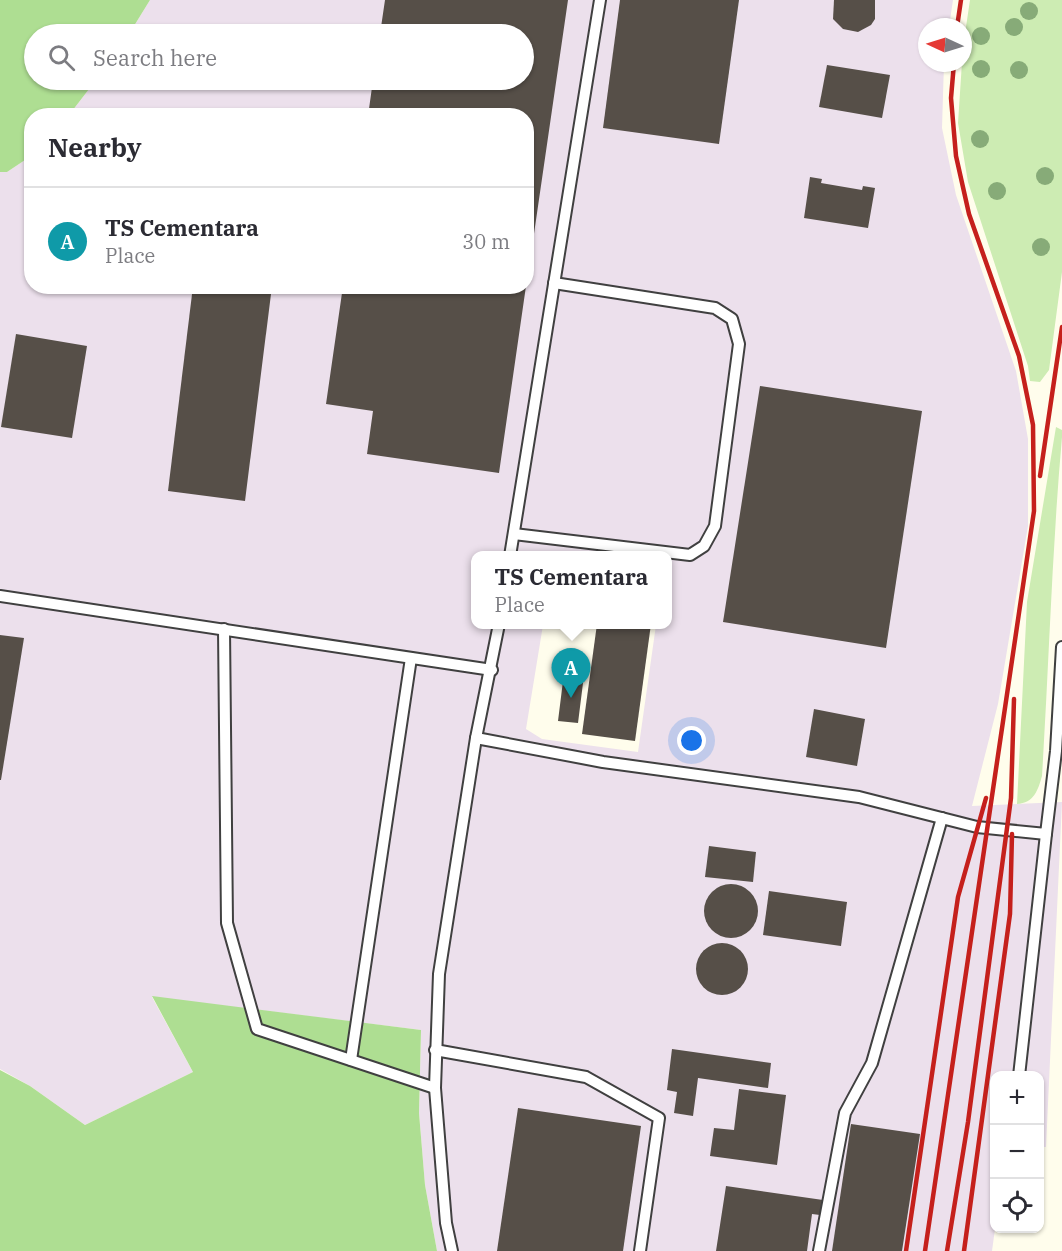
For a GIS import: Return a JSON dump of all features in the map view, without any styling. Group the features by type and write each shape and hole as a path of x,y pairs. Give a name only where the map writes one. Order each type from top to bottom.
{"lane":[{"path":"511,551 600,0"},
{"path":"554,283 715,308 732,319 739,344 715,525 704,546 690,555 672,553"},
{"path":"514,534 656,551"},
{"path":"0,596 492,670"},
{"path":"224,629 227,923 257,1029 435,1088"},
{"path":"452,1251 446,1223 435,1088 439,974 476,738 492,670 498,629"},
{"path":"1020,1071 1056,751 1062,647"},
{"path":"351,1060 411,658"},
{"path":"476,738 603,762 859,797 977,827 1046,834"},
{"path":"819,1251 845,1113 872,1063 942,818"},
{"path":"435,1050 586,1077 659,1118 640,1251"}],"shaded area":[{"path":"150,0 953,0 950,18 918,18 918,72 944,72 942,128 956,195 1016,371 1028,439 1028,526 998,704 972,806 1062,802 1046,1147 1044,1147 1044,1071 990,1071 990,1233 994,1233 992,1251 437,1251 425,1185 419,1113 421,1030 152,997 193,1072 85,1125 30,1086 0,1069 0,172 7,172 24,161 24,294 534,294 534,108 74,108 88,90 534,90 534,24 135,24","holes":["471,551 672,551 672,629 655,629 638,752 542,739 526,729 542,629 471,629"]}],"green space":[{"path":"0,0 150,0 135,24 24,24 24,90 88,90 74,108 24,108 24,161 7,172 0,172"},
{"path":"970,0 1062,0 1062,272 1049,370 1040,382 1030,381 1028,366 968,182 958,123 961,72 972,72 972,18 967,18"},
{"path":"1056,427 1062,430 1062,437 1042,776 1037,791 1031,798 1017,804 1027,602"},
{"path":"152,996 421,1030 419,1113 425,1185 437,1251 0,1251 0,1070 30,1086 85,1125 193,1072"}],"building":[{"path":"385,0 568,0 534,234 534,108 369,108 372,90 534,90 534,24 381,24"},
{"path":"620,0 739,0 719,144 603,128"},
{"path":"834,0 875,0 875,19 871,25 858,32 843,29 833,19"},
{"path":"827,65 890,75 882,118 819,107"},
{"path":"810,177 822,179 821,183 862,190 863,186 875,188 868,228 804,218"},
{"path":"192,294 271,294 245,501 168,491"},
{"path":"342,294 525,294 499,473 367,454 373,411 326,404"},
{"path":"16,334 87,346 72,438 1,427"},
{"path":"760,386 922,411 886,648 723,622"},
{"path":"596,629 650,629 635,741 582,734"},
{"path":"0,635 24,638 1,780 0,780"},
{"path":"564,673 584,675 578,723 558,721"},
{"path":"814,709 865,719 857,766 806,757"},
{"path":"709,846 756,852 753,882 705,877"},
{"path":"731,884 750,892 758,911 750,930 731,938 712,930 704,911 712,892"},
{"path":"769,891 847,902 841,946 763,935"},
{"path":"717,943 727,943 741,950 748,969 741,988 727,995 717,995 707,991 700,984 696,974 696,964 700,954 707,947"},
{"path":"672,1049 771,1063 768,1088 698,1078 693,1116 674,1113 677,1092 667,1090"},
{"path":"739,1089 786,1095 777,1165 710,1156 714,1128 734,1130"},
{"path":"518,1108 641,1126 623,1251 497,1251"},
{"path":"851,1124 920,1134 902,1251 832,1251"},
{"path":"726,1186 823,1200 820,1215 812,1214 807,1251 716,1251"}],"railway":[{"path":"958,18 961,0"},
{"path":"925,1251 1034,511 1033,425 1019,356 969,214 956,156 951,98 953,72"},
{"path":"1040,476 1062,327"},
{"path":"947,1251 968,1122 1011,798 1014,699"},
{"path":"906,1251 958,897 986,798"},
{"path":"964,1251 1010,914 1012,834"}],"place":[{"name":"TS Cementara","path":"571,698"}]}
